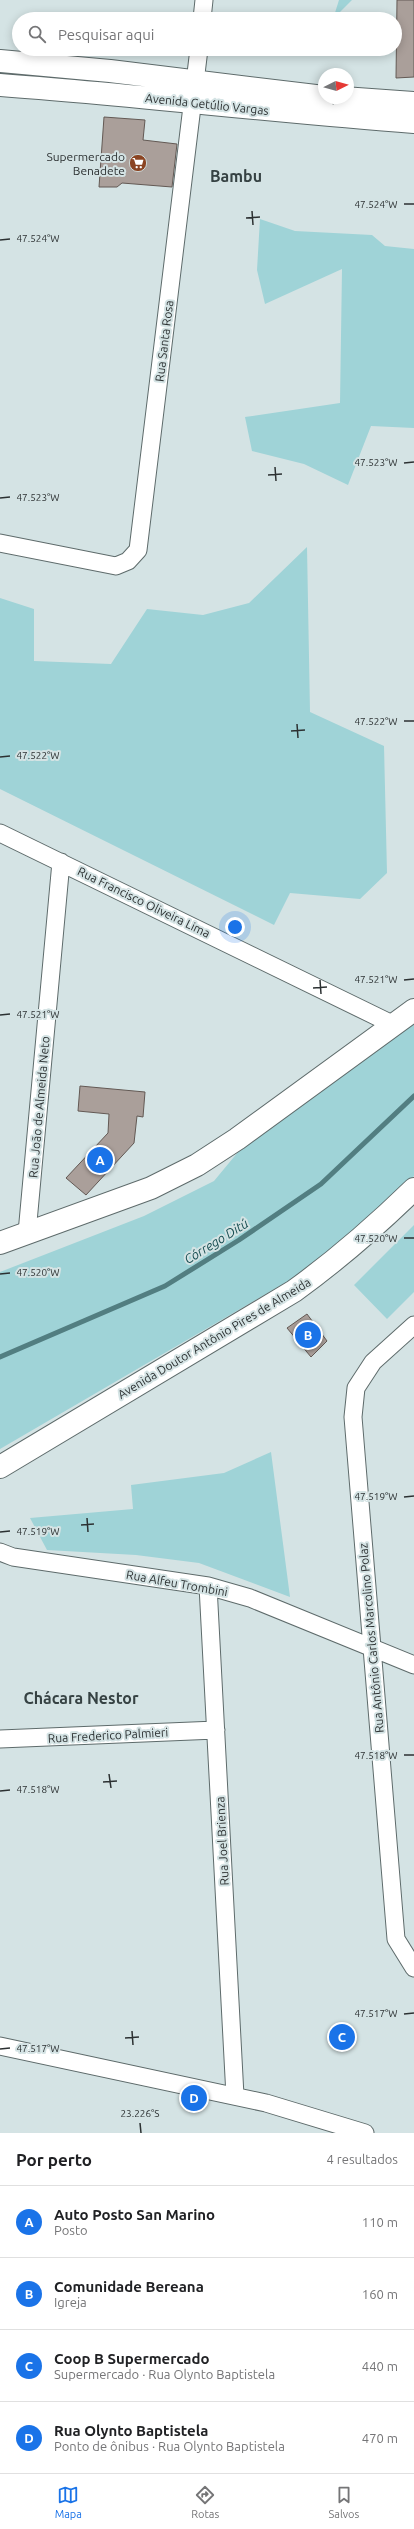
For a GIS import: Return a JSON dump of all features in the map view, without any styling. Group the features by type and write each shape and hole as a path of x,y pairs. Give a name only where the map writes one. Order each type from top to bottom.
{"main road":[{"name":"Avenida Getúlio Vargas","path":"0,61 110,71 195,82 315,102 414,122"},
{"name":"Avenida Getúlio Vargas","path":"0,85 105,92 193,103 315,102"},
{"path":"354,99 414,103"},
{"path":"0,1243 151,1188 197,1165 237,1139 414,1010"},
{"name":"Avenida Doutor Antônio Pires de Almeida","path":"0,1467 294,1291 333,1264 364,1237 414,1189"}],"street":[{"path":"203,12 204,0"},
{"name":"Rua Santa Rosa","path":"0,543 116,566 128,561 138,550 198,56"},
{"name":"Rua Francisco Oliveira Lima","path":"0,833 394,1025"},
{"name":"Rua João de Almeida Neto","path":"27,1233 60,862"},
{"name":"Rua Antônio Carlos Marcolino Polaz","path":"414,1325 372,1362 356,1388 353,1417 396,1939 414,1968"},
{"name":"Rua Alfeu Trombini","path":"0,1552 13,1557 208,1586 250,1598 414,1665"},
{"name":"Rua Joel Brienza","path":"208,1586 235,2096"},
{"name":"Rua Frederico Palmieri","path":"0,1739 216,1730"},
{"path":"0,2046 266,2102 365,2133"}],"shaded area":[{"path":"339,0 352,0 340,12 335,12"},
{"path":"260,219 295,231 372,235 385,246 414,249 414,428 371,426 348,485 304,464 252,451 245,417 340,403 342,269 265,304 257,270"},
{"path":"307,547 310,712 384,746 387,873 360,899 290,893 274,925 0,789 0,598 34,609 34,661 111,664 147,609 203,615 249,603"},
{"path":"414,1021 414,1176 358,1230 327,1256 283,1284 0,1449 0,1272 144,1216 214,1181 248,1140"},
{"path":"414,1225 414,1292 387,1319 354,1285"},
{"path":"271,1452 290,1597 199,1563 136,1555 47,1550 30,1518 133,1509 131,1485 224,1473"}],"building":[{"path":"397,0 414,0 414,77 396,78 396,56 402,56 402,12 397,12"},
{"name":"Supermercado Benadete","path":"104,117 145,120 143,140 177,144 172,187 122,183 117,187 99,187"},
{"path":"80,1086 145,1092 143,1117 137,1116 134,1143 86,1195 66,1178 108,1133 109,1114 78,1111"},
{"path":"307,1314 327,1341 311,1357 287,1328"}],"waterway":[{"name":"Córrego Ditú","path":"0,1357 165,1286 239,1240 321,1184 414,1096"}],"place":[{"name":"Supermercado Benadete","path":"138,163"},
{"name":"Auto Posto San Marino","path":"100,1160"},
{"name":"Comunidade Bereana","path":"308,1335"},
{"name":"Coop B Supermercado","path":"342,2037"},
{"name":"Rua Olynto Baptistela","path":"194,2098"}],"district":[{"name":"Bambu","path":"236,176"},
{"name":"Chácara Nestor","path":"81,1698"}]}
